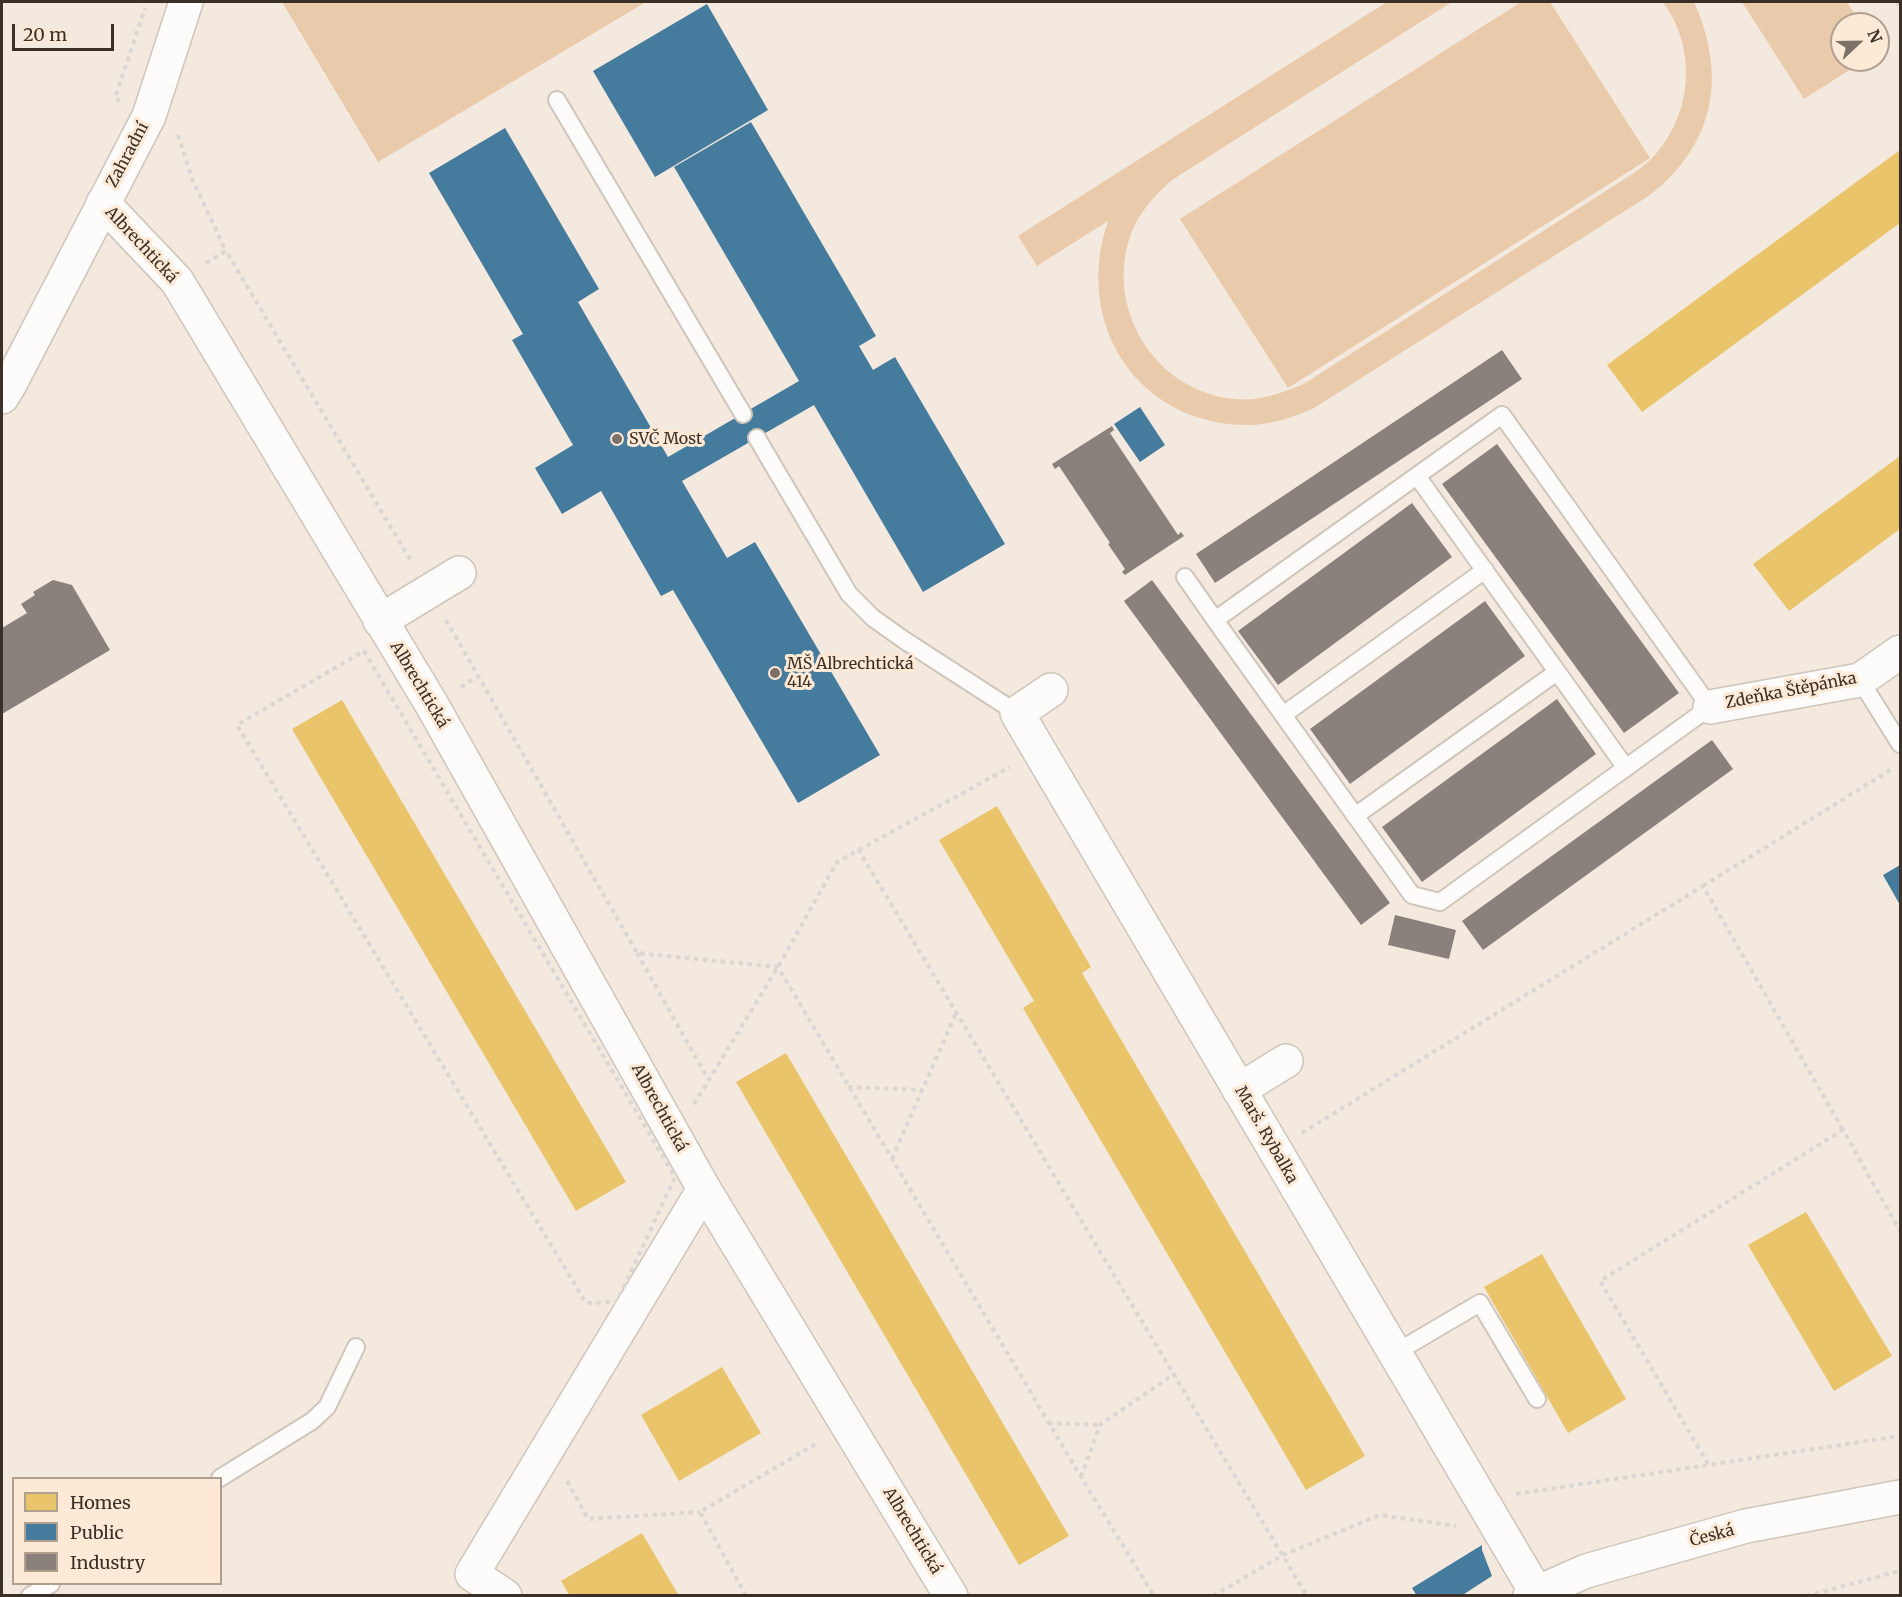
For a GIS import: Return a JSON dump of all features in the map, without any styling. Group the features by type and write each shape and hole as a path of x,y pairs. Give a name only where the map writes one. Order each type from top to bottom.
{"street":[{"name":"Zahradní","path":"2,397 149,116 186,2"},
{"name":"Albrechtická","path":"103,203 177,280 432,705 704,1189 951,1596"},
{"path":"380,621 459,573"},
{"name":"Zdeňka Štěpánka","path":"1710,707 1860,680 1900,652"},
{"path":"1017,713 1051,690"},
{"name":"Marš. Rybalka","path":"1017,713 1395,1353 1533,1594"},
{"path":"1239,1090 1286,1061"},
{"path":"504,1596 465,1585 704,1189"},
{"name":"Česká","path":"1533,1594 1586,1571 1746,1527 1900,1497"}],"lane":[{"path":"557,100 743,414"},
{"path":"1185,577 1215,620 1412,895 1440,902 1710,707 1502,415 1215,620"},
{"path":"757,438 849,594 873,618 904,640 1017,713"},
{"path":"1417,476 1626,768"},
{"path":"1283,715 1485,570"},
{"path":"1355,816 1557,672"},
{"path":"1860,680 1900,744"},
{"path":"1395,1353 1480,1303 1537,1399"},
{"path":"222,1478 312,1421 327,1407 356,1347"},
{"path":"30,1596 49,1585"}],"path":[{"path":"1897,2 1900,8"},
{"path":"177,280 226,251 429,592 708,1079"},
{"path":"364,651 675,1177 617,1302 586,1303 237,725 364,651"},
{"path":"694,1106 708,1079 778,968 837,862 1039,750"},
{"path":"1274,1150 1900,764"},
{"path":"858,849 1307,1596"},
{"path":"1703,886 1900,1231"},
{"path":"637,952 778,968"},
{"path":"778,968 1048,1423 1154,1596"},
{"path":"892,1159 956,1012"},
{"path":"849,1087 922,1090"},
{"path":"1708,1464 1600,1281 1844,1130"},
{"path":"1081,1477 1100,1425 1174,1374"},
{"path":"1048,1423 1100,1425"},
{"path":"1512,1495 1900,1436"},
{"path":"565,1477 588,1519 700,1512 820,1441"},
{"path":"700,1512 746,1596"},
{"path":"1213,1596 1282,1555 1380,1515 1463,1527"},
{"path":"1806,1596 1900,1571"}],"shaded area":[{"path":"282,2 646,2 378,162"},
{"path":"1387,2 1452,2 1172,180 1148,204 1138,218 1131,234 1124,265 1125,295 1134,324 1148,350 1168,371 1193,388 1222,397 1254,399 1302,385 1645,165 1668,138 1683,100 1686,80 1681,40 1674,20 1663,2 1694,2 1709,47 1712,69 1708,112 1689,153 1674,173 1650,195 1314,408 1292,417 1253,425 1213,421 1178,409 1148,389 1125,364 1108,332 1100,298 1099,260 1108,221 1037,266 1018,236"},
{"path":"1521,2 1550,2 1650,158 1288,388 1180,219"},
{"path":"1742,2 1847,2 1853,12 1830,12 1830,72 1846,72 1804,99"}],"building: Homes":[{"path":"1900,150 1900,223 1642,412 1607,365"},
{"path":"1900,456 1900,529 1789,611 1753,564"},
{"path":"342,700 626,1182 576,1211 292,729"},
{"path":"997,806 1091,967 1082,973 1365,1456 1306,1490 1023,1008 1034,1001 939,840"},
{"path":"786,1053 1069,1536 1019,1565 736,1082"},
{"path":"1806,1212 1892,1356 1834,1391 1748,1245"},
{"path":"1542,1254 1626,1399 1568,1433 1484,1287"},
{"path":"722,1367 761,1433 679,1481 641,1415"},
{"path":"642,1533 679,1596 570,1596 561,1581"}],"building: Public":[{"path":"707,4 768,110 655,177 593,71"},
{"path":"751,122 876,336 859,346 873,370 895,357 1005,544 923,592 814,405 682,481 727,558 755,542 880,755 798,803 673,590 661,596 601,491 562,514 535,468 573,445 512,340 523,334 429,173 505,128 599,289 578,302 668,457 799,381 674,167"},
{"path":"1140,407 1165,445 1140,462 1114,424"},
{"path":"1900,865 1900,905 1883,875"},
{"path":"1482,1545 1492,1576 1461,1596 1417,1596 1412,1588"}],"building: Industry":[{"path":"1502,350 1522,379 1215,583 1196,554"},
{"path":"1112,426 1114,430 1110,433 1178,535 1181,532 1184,536 1125,575 1122,572 1125,569 1108,544 1110,543 1059,466 1055,469 1052,464"},
{"path":"1497,444 1679,693 1624,733 1442,484"},
{"path":"1412,503 1452,557 1278,685 1238,631"},
{"path":"53,580 72,585 110,650 2,714 2,628 27,613 21,604 35,595 33,592"},
{"path":"1152,580 1390,903 1361,925 1124,601"},
{"path":"1485,601 1525,656 1350,784 1310,729"},
{"path":"1557,699 1596,754 1422,882 1382,827"},
{"path":"1712,740 1733,769 1483,950 1462,921"},
{"path":"1395,915 1456,930 1449,959 1388,945"}],"place":[{"name":"SVČ Most","path":"617,439"},
{"name":"MŠ Albrechtická 414","path":"775,673"}]}
